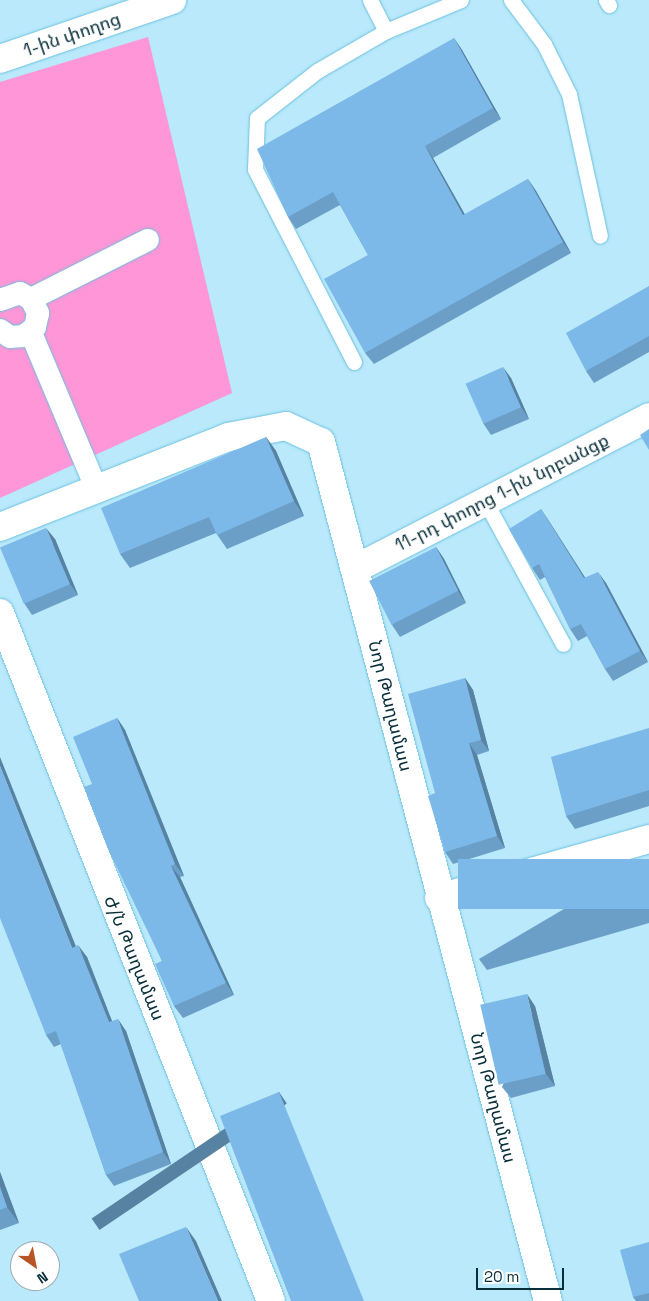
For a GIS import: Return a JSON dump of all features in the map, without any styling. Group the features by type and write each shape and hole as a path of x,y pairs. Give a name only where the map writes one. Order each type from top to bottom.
{"street":[{"name":"1-ին փողոց","path":"0,59 172,0"},
{"path":"31,299 148,240"},
{"path":"2,291 20,293 31,299 38,313 30,333 96,488"},
{"path":"0,330 17,338 30,333"},
{"name":"11-րդ փողոց 1-ին նրբանցք","path":"355,569 649,417"},
{"name":"Նոր Թաղամաս","path":"0,528 96,488 228,437 286,426 321,442 439,898 548,1301"},
{"name":"Ժ/Ն Թաղամաս","path":"0,614 271,1301"},
{"path":"439,898 649,839"}],"lane":[{"path":"370,0 386,31"},
{"path":"354,362 255,169 257,118 318,71 386,31 461,0"},
{"path":"511,0 544,44 569,94 600,236"},
{"path":"485,501 564,644"}],"shaded area":[{"path":"148,37 232,393 0,498 0,82"}],"building":[{"path":"454,38 493,108 425,146 463,215 528,179 563,242 365,353 324,279 368,255 333,192 288,217 257,149"},
{"path":"649,286 649,336 586,371 566,333"},
{"path":"503,367 521,407 483,424 466,384"},
{"path":"649,429 649,450 640,435"},
{"path":"266,437 294,501 217,535 209,517 120,554 101,508"},
{"path":"541,509 584,578 598,572 640,651 605,669 581,624 570,629 539,564 532,568 509,529"},
{"path":"46,528 70,584 24,604 0,548"},
{"path":"436,547 458,591 391,625 369,581"},
{"path":"465,678 481,740 469,743 497,836 445,852 428,796 435,793 408,694"},
{"path":"117,718 175,864 171,866 226,983 174,1006 155,964 162,961 108,849 84,787 92,784 73,737"},
{"path":"649,728 649,790 566,816 551,757"},
{"path":"0,766 72,948 78,945 109,1022 118,1019 163,1152 106,1175 56,1031 46,1035 0,918"},
{"path":"458,859 649,859 649,909 458,909"},
{"path":"527,994 545,1074 499,1085 480,1005"},
{"path":"279,1092 364,1301 291,1301 220,1116"},
{"path":"0,1187 7,1207 0,1210"},
{"path":"186,1227 218,1301 139,1301 119,1254"},
{"path":"649,1242 649,1293 633,1297 620,1250"}]}
